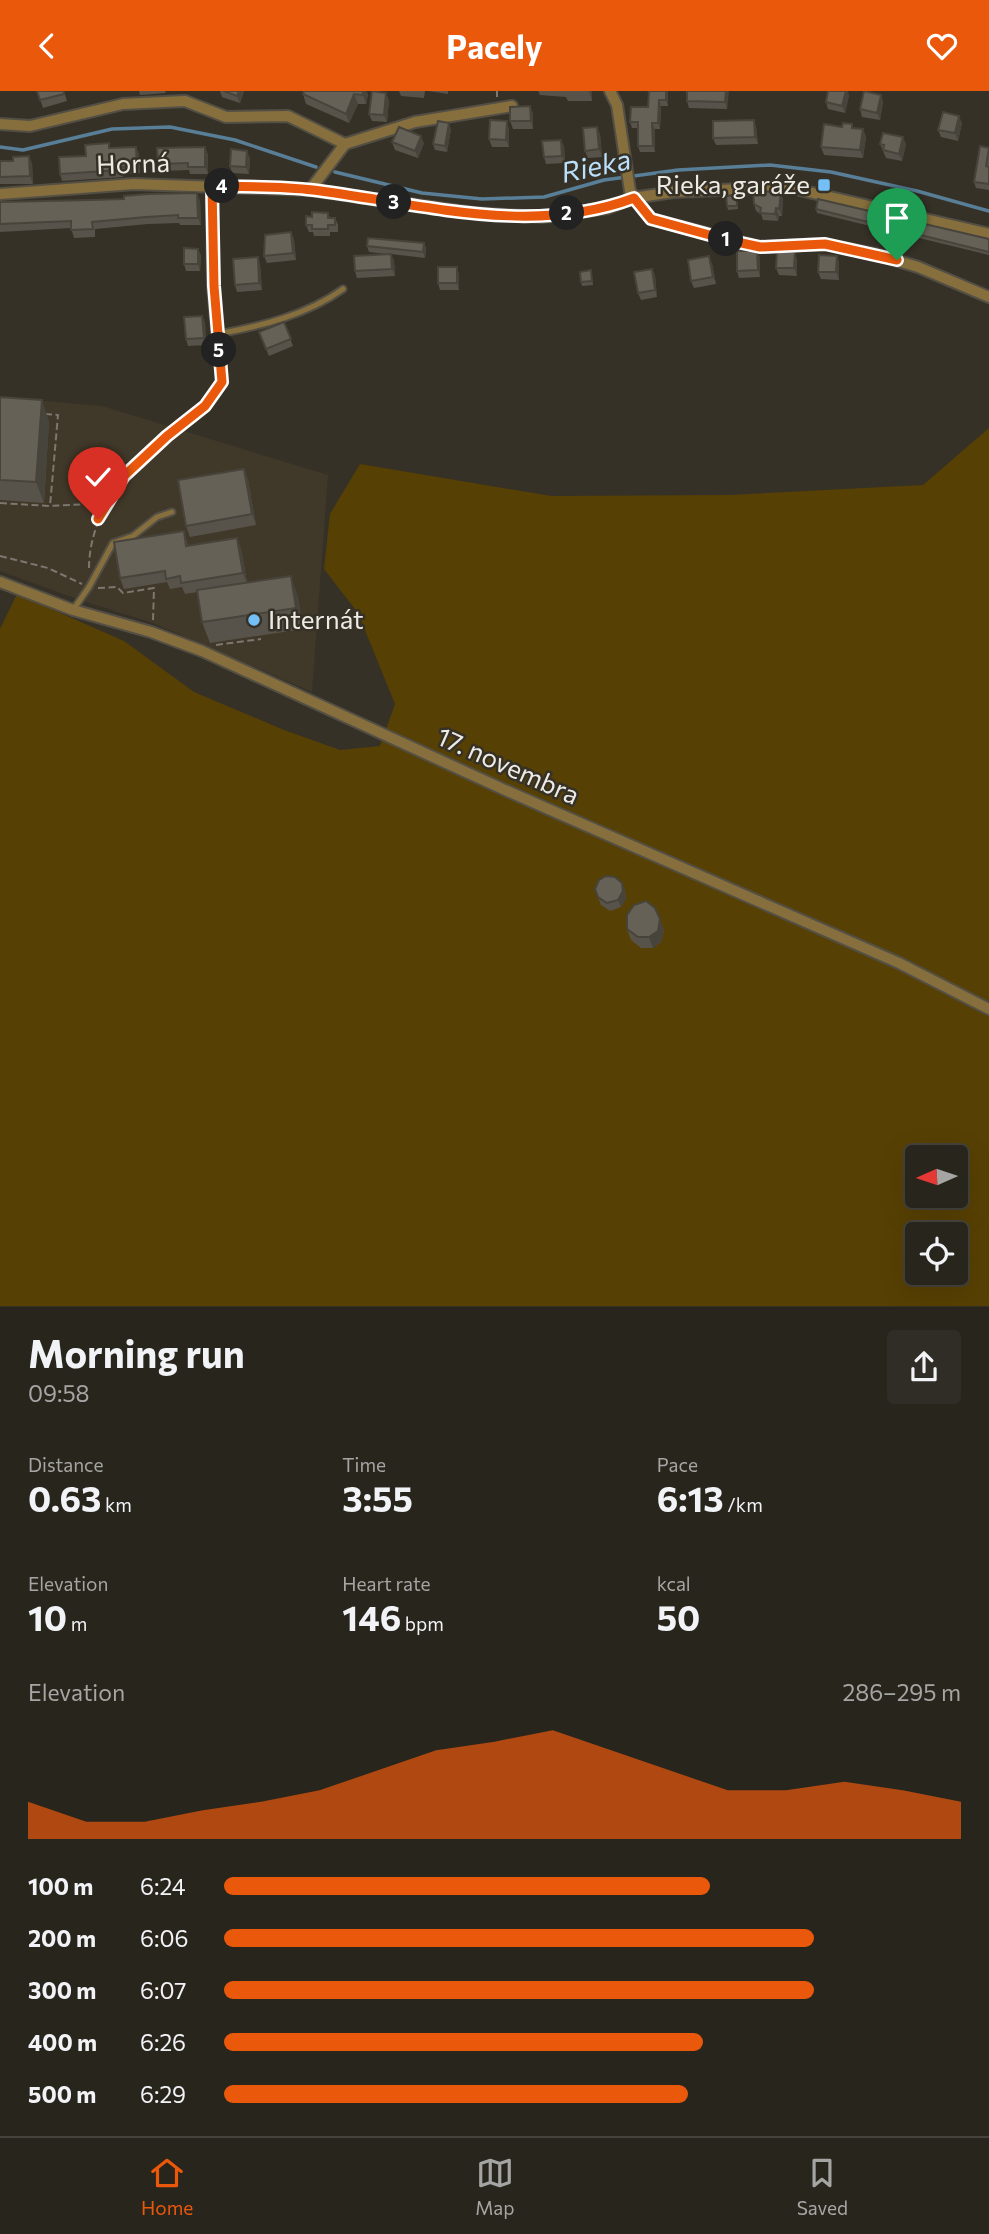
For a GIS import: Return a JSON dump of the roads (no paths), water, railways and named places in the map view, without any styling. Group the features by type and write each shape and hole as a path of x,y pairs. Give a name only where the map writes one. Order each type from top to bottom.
{"street":[{"path":"610,91 617,104 632,194 651,219 760,247 825,244 876,254 918,267 989,297"},
{"name":"Horná","path":"0,124 30,126 123,104 185,101 226,117 288,116 345,144"},
{"path":"310,190 345,144 415,122 512,106"},
{"name":"Horná","path":"0,194 134,184 310,190 473,213 542,217 608,208 632,194 787,187 989,234"},
{"path":"212,186 214,286 222,382"},
{"name":"17. novembra","path":"0,582 73,610 150,632 202,651 505,790 899,963 989,1010"}],"lane":[{"path":"218,334 260,325 315,306 343,289"},
{"path":"73,610 113,543 133,536 157,517 172,512"}],"waterway":[{"name":"Rieka","path":"0,147 23,150 112,129 170,127 235,140 316,167"},
{"name":"Rieka","path":"335,172 422,193 482,199 544,197 604,180 678,170 770,165 831,172 917,191 989,211"}],"place":[{"name":"Rieka, garáže","path":"824,185"},
{"name":"Internát","path":"254,620"}]}
